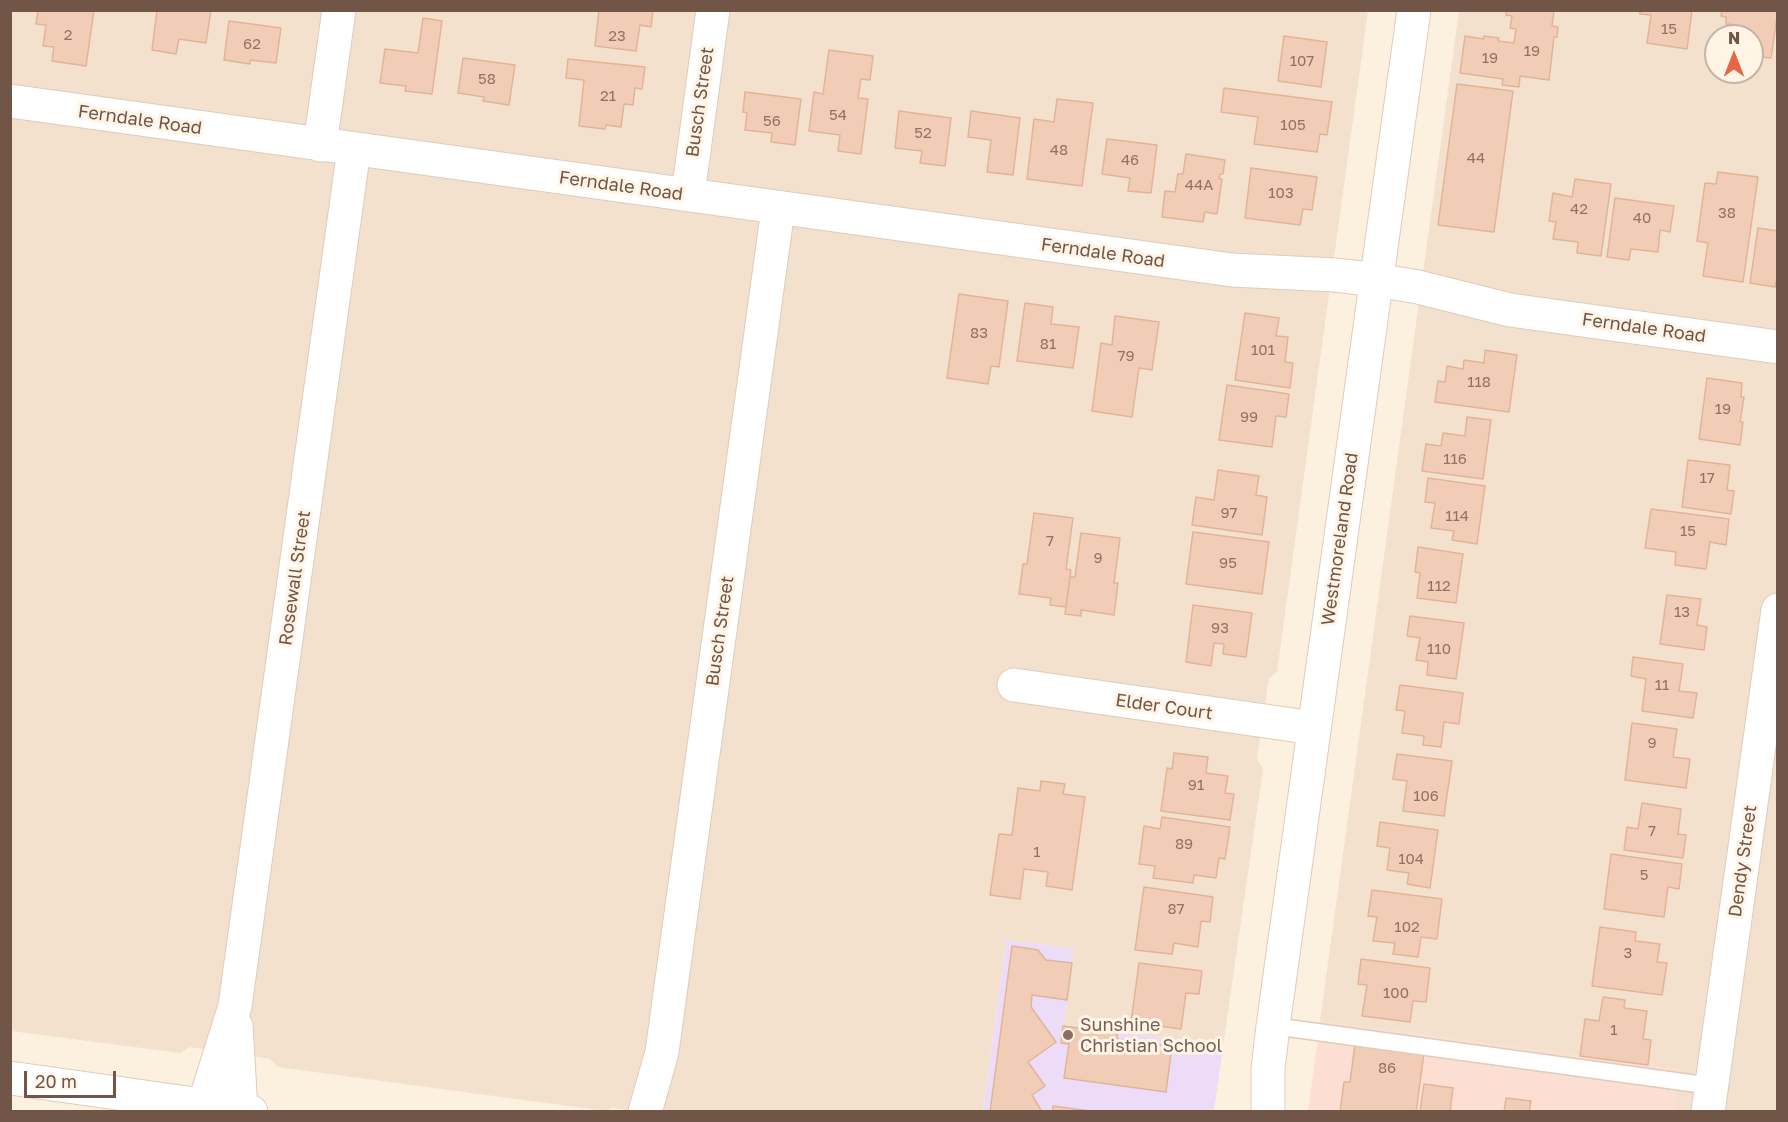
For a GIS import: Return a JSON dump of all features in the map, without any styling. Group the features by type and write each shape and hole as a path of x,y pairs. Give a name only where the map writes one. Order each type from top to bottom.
{"street":[{"path":"320,145 339,10"},
{"name":"Busch Street","path":"688,195 713,10"},
{"name":"Westmoreland Road","path":"1268,1069 1414,10"},
{"name":"Ferndale Road","path":"10,101 1232,270 1332,296 1375,291 1415,308 1510,310 1778,347"},
{"name":"Rosewall Street","path":"246,1111 235,1006 354,149"},
{"name":"Busch Street","path":"645,1112 662,1052 778,209"},
{"name":"Dendy Street","path":"1710,1099 1778,610"},
{"name":"Elder Court","path":"1014,685 1314,728"},
{"name":"Rosewall Street","path":"192,1106 235,1006"},
{"name":"Busch Street","path":"662,1052 664,1112"},
{"path":"1257,1112 1268,1069"},
{"path":"1268,1069 1268,1112"},
{"path":"10,1078 155,1105 246,1111"}],"lane":[{"path":"1273,1026 1710,1099"}],"shaded area":[{"path":"11,11 1368,11 1277,672 1269,678 1257,759 1263,769 1223,1046 1064,1025 1074,949 1006,940 983,1111 643,1112 612,1108 606,1111 277,1067 270,1059 190,1047 180,1053 11,1031"},
{"path":"1459,11 1777,11 1777,1111 1673,1111 1678,1069 1320,1021"},
{"name":"Sunshine Christian School","path":"1006,940 1074,949 1064,1025 1223,1046 1214,1111 983,1112"},
{"path":"1320,1021 1679,1069 1673,1111 1308,1112"}],"building":[{"path":"38,10 94,10 86,66 52,61 54,47 43,46 46,25 36,24"},
{"path":"157,10 211,10 206,43 179,39 176,54 152,50"},
{"path":"599,10 653,10 651,27 640,25 636,51 595,46"},
{"path":"1506,10 1554,10 1552,26 1558,27 1557,37 1554,37 1549,80 1520,76 1519,87 1502,85 1503,79 1460,73 1465,36 1483,39 1484,36 1499,38 1498,41 1514,43 1516,29 1510,28 1512,16 1506,15"},
{"path":"1640,10 1692,10 1687,49 1647,43 1651,15 1640,14"},
{"path":"1722,10 1778,10 1771,58 1764,57 1764,24 1726,24 1726,17 1721,16"},
{"path":"423,18 442,21 432,94 405,91 406,86 380,83 385,49 418,53"},
{"path":"229,21 281,28 276,63 250,60 250,64 224,60"},
{"path":"1284,36 1327,42 1321,87 1278,81"},
{"path":"829,50 873,56 870,80 861,79 858,98 868,99 861,154 838,151 840,135 809,131 814,92 823,94"},
{"path":"463,58 515,65 509,105 483,101 484,97 458,93"},
{"path":"568,59 645,67 642,89 635,88 633,105 624,104 621,127 606,125 605,129 579,126 584,80 566,78"},
{"path":"1457,84 1513,91 1494,232 1438,225"},
{"path":"1224,88 1332,102 1327,135 1320,134 1317,152 1254,144 1258,117 1221,112"},
{"path":"745,92 801,99 795,145 771,142 772,133 745,130 747,113 743,112"},
{"path":"1057,99 1093,103 1082,186 1027,179 1034,119 1054,122"},
{"path":"899,111 951,118 945,166 920,163 922,151 895,148"},
{"path":"971,111 1020,118 1013,175 987,172 991,140 968,137"},
{"path":"1107,139 1157,145 1151,193 1128,191 1130,178 1102,174"},
{"path":"1186,154 1225,160 1223,174 1220,174 1219,179 1222,179 1217,214 1205,212 1203,222 1162,217 1165,191 1175,192 1178,174 1183,174"},
{"path":"1251,168 1317,177 1312,210 1303,209 1300,225 1245,218"},
{"path":"1718,172 1758,177 1743,282 1703,276 1708,243 1697,241 1705,183 1716,184"},
{"path":"1575,179 1611,184 1601,256 1577,253 1578,242 1553,239 1556,222 1549,221 1553,193 1572,197"},
{"path":"1615,198 1674,206 1670,232 1660,230 1658,252 1631,249 1629,260 1607,257"},
{"path":"1758,228 1778,231 1778,273 1775,287 1750,283"},
{"path":"959,294 1008,301 999,367 991,366 988,384 947,378"},
{"path":"1025,303 1053,307 1051,324 1079,327 1073,368 1017,361"},
{"path":"1245,313 1279,318 1276,336 1288,337 1285,362 1293,363 1290,388 1235,380"},
{"path":"1115,316 1159,322 1152,370 1139,368 1132,417 1092,411 1101,343 1112,345"},
{"path":"1485,350 1517,355 1509,412 1435,402 1438,381 1445,382 1447,366 1463,369 1464,360 1484,363"},
{"path":"1707,378 1742,383 1741,397 1744,397 1740,422 1743,422 1740,445 1699,439"},
{"path":"1227,385 1289,394 1286,417 1276,416 1272,447 1219,440"},
{"path":"1467,417 1491,420 1483,479 1422,471 1426,444 1441,446 1443,433 1465,436"},
{"path":"1688,460 1730,465 1727,490 1734,491 1731,514 1682,507"},
{"path":"1218,470 1259,476 1256,495 1267,497 1262,535 1192,525 1196,497 1214,500"},
{"path":"1428,478 1485,486 1477,544 1452,540 1454,531 1431,528 1435,503 1425,502"},
{"path":"1651,509 1729,519 1726,545 1710,542 1706,569 1675,565 1676,552 1645,548"},
{"path":"1034,513 1073,518 1066,569 1071,570 1066,607 1050,605 1051,598 1019,594 1023,564 1027,564"},
{"path":"1193,532 1269,542 1262,594 1186,584"},
{"path":"1081,533 1120,538 1114,583 1118,583 1114,615 1081,610 1081,616 1065,614 1070,577 1075,577"},
{"path":"1418,547 1463,554 1456,603 1417,598 1420,573 1415,572"},
{"path":"1667,595 1701,599 1697,625 1707,627 1704,650 1660,644"},
{"path":"1193,605 1252,613 1246,657 1223,654 1224,644 1214,643 1211,666 1186,662"},
{"path":"1410,616 1464,623 1456,679 1427,675 1428,662 1416,660 1420,638 1407,636"},
{"path":"1633,657 1683,664 1679,691 1697,693 1693,718 1642,711 1646,679 1631,676"},
{"path":"1400,685 1463,693 1459,724 1444,722 1441,747 1423,745 1424,736 1402,733 1405,711 1396,710"},
{"path":"1632,723 1677,729 1673,757 1690,759 1686,788 1625,780"},
{"path":"1174,753 1208,757 1206,773 1228,776 1225,793 1234,794 1230,820 1161,811 1167,768 1172,769"},
{"path":"1397,754 1452,761 1444,816 1403,811 1407,781 1393,779"},
{"path":"1041,781 1065,784 1063,794 1085,797 1072,890 1046,886 1048,872 1024,869 1020,899 990,895 999,834 1012,835 1018,788 1040,791"},
{"path":"1642,803 1681,809 1678,834 1686,835 1683,858 1624,850 1627,827 1638,829"},
{"path":"1162,817 1230,827 1225,859 1219,858 1216,878 1194,875 1193,883 1153,878 1155,866 1139,864 1144,826 1160,829"},
{"path":"1380,822 1438,830 1430,888 1407,884 1409,873 1387,870 1390,848 1377,846"},
{"path":"1611,854 1682,864 1679,889 1668,887 1664,917 1604,909"},
{"path":"1144,887 1213,897 1210,922 1201,921 1198,947 1174,943 1172,954 1135,950"},
{"path":"1372,890 1442,899 1437,939 1421,937 1418,957 1393,954 1395,943 1373,941 1377,917 1368,916"},
{"path":"1600,927 1636,932 1635,941 1660,944 1657,962 1667,963 1662,995 1592,986"},
{"path":"1012,946 1038,950 1046,960 1072,963 1067,1000 1032,995 1031,1007 1056,1042 1028,1062 1045,1086 1032,1095 1042,1112 990,1112"},
{"path":"1361,959 1430,968 1426,1002 1413,1001 1410,1022 1362,1016 1367,985 1358,984"},
{"path":"1139,963 1202,971 1199,994 1186,993 1181,1029 1131,1022"},
{"path":"1603,997 1625,1000 1624,1008 1647,1011 1643,1039 1651,1040 1648,1065 1580,1056 1585,1019 1599,1021"},
{"path":"1063,1026 1118,1033 1117,1039 1172,1046 1166,1092 1064,1078 1069,1044 1061,1043"},
{"path":"1355,1044 1424,1053 1416,1112 1340,1112 1344,1082 1350,1082"},
{"path":"1424,1084 1453,1088 1450,1112 1420,1112"},
{"path":"1506,1098 1531,1101 1529,1112 1504,1112"},
{"path":"1053,1106 1097,1112 1053,1112"}],"place":[{"name":"Sunshine Christian School","path":"1068,1035"}]}
